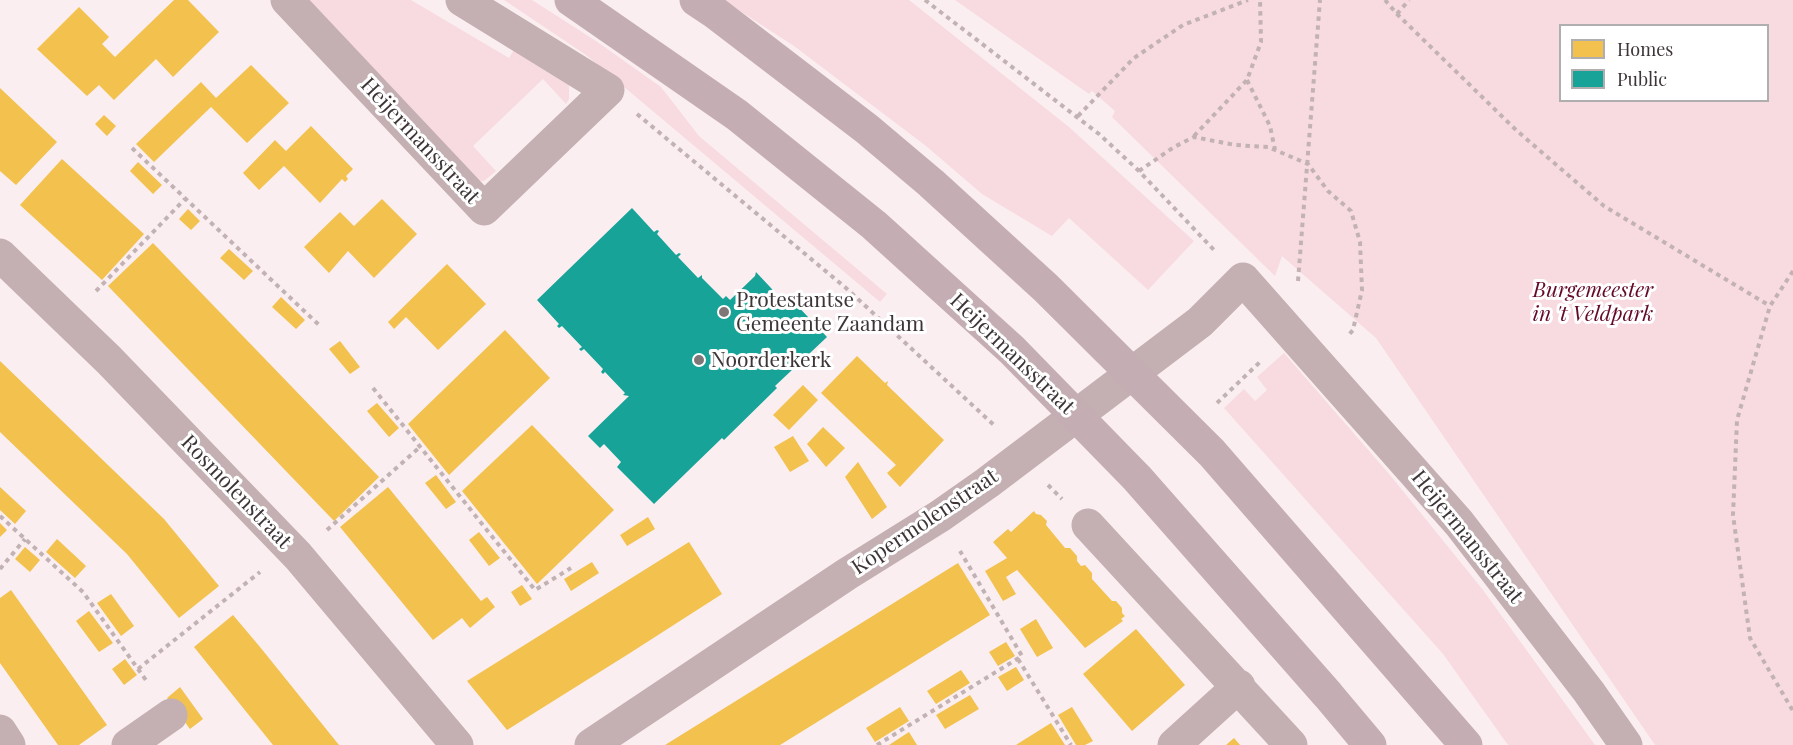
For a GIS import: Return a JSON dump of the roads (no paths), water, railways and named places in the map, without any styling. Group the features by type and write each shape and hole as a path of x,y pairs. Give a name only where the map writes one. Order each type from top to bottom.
{"main road":[{"name":"Heijermansstraat","path":"571,0 737,115 874,225 1012,350 1137,478 1370,745"},
{"path":"696,0 858,122 931,183 1046,288 1212,453 1466,745"}],"street":[{"name":"Heijermansstraat","path":"287,0 484,209 608,90 462,0"},
{"name":"Rosmolenstraat","path":"0,255 109,360 294,552 457,745"},
{"name":"Heijermansstraat","path":"1243,279 1321,370 1460,523 1589,692 1626,745"},
{"name":"Kopermolenstraat","path":"591,745 847,574 940,516 1200,322 1243,279"},
{"path":"1088,525 1291,745"},
{"path":"1174,745 1239,686"},
{"path":"128,745 171,715"},
{"path":"0,731 9,745"}],"place":[{"name":"Protestantse Gemeente Zaandam","path":"724,312"},
{"name":"Noorderkerk","path":"699,360"}],"park label":[{"name":"Burgemeester in 't Veldpark","path":"1593,302"}]}
